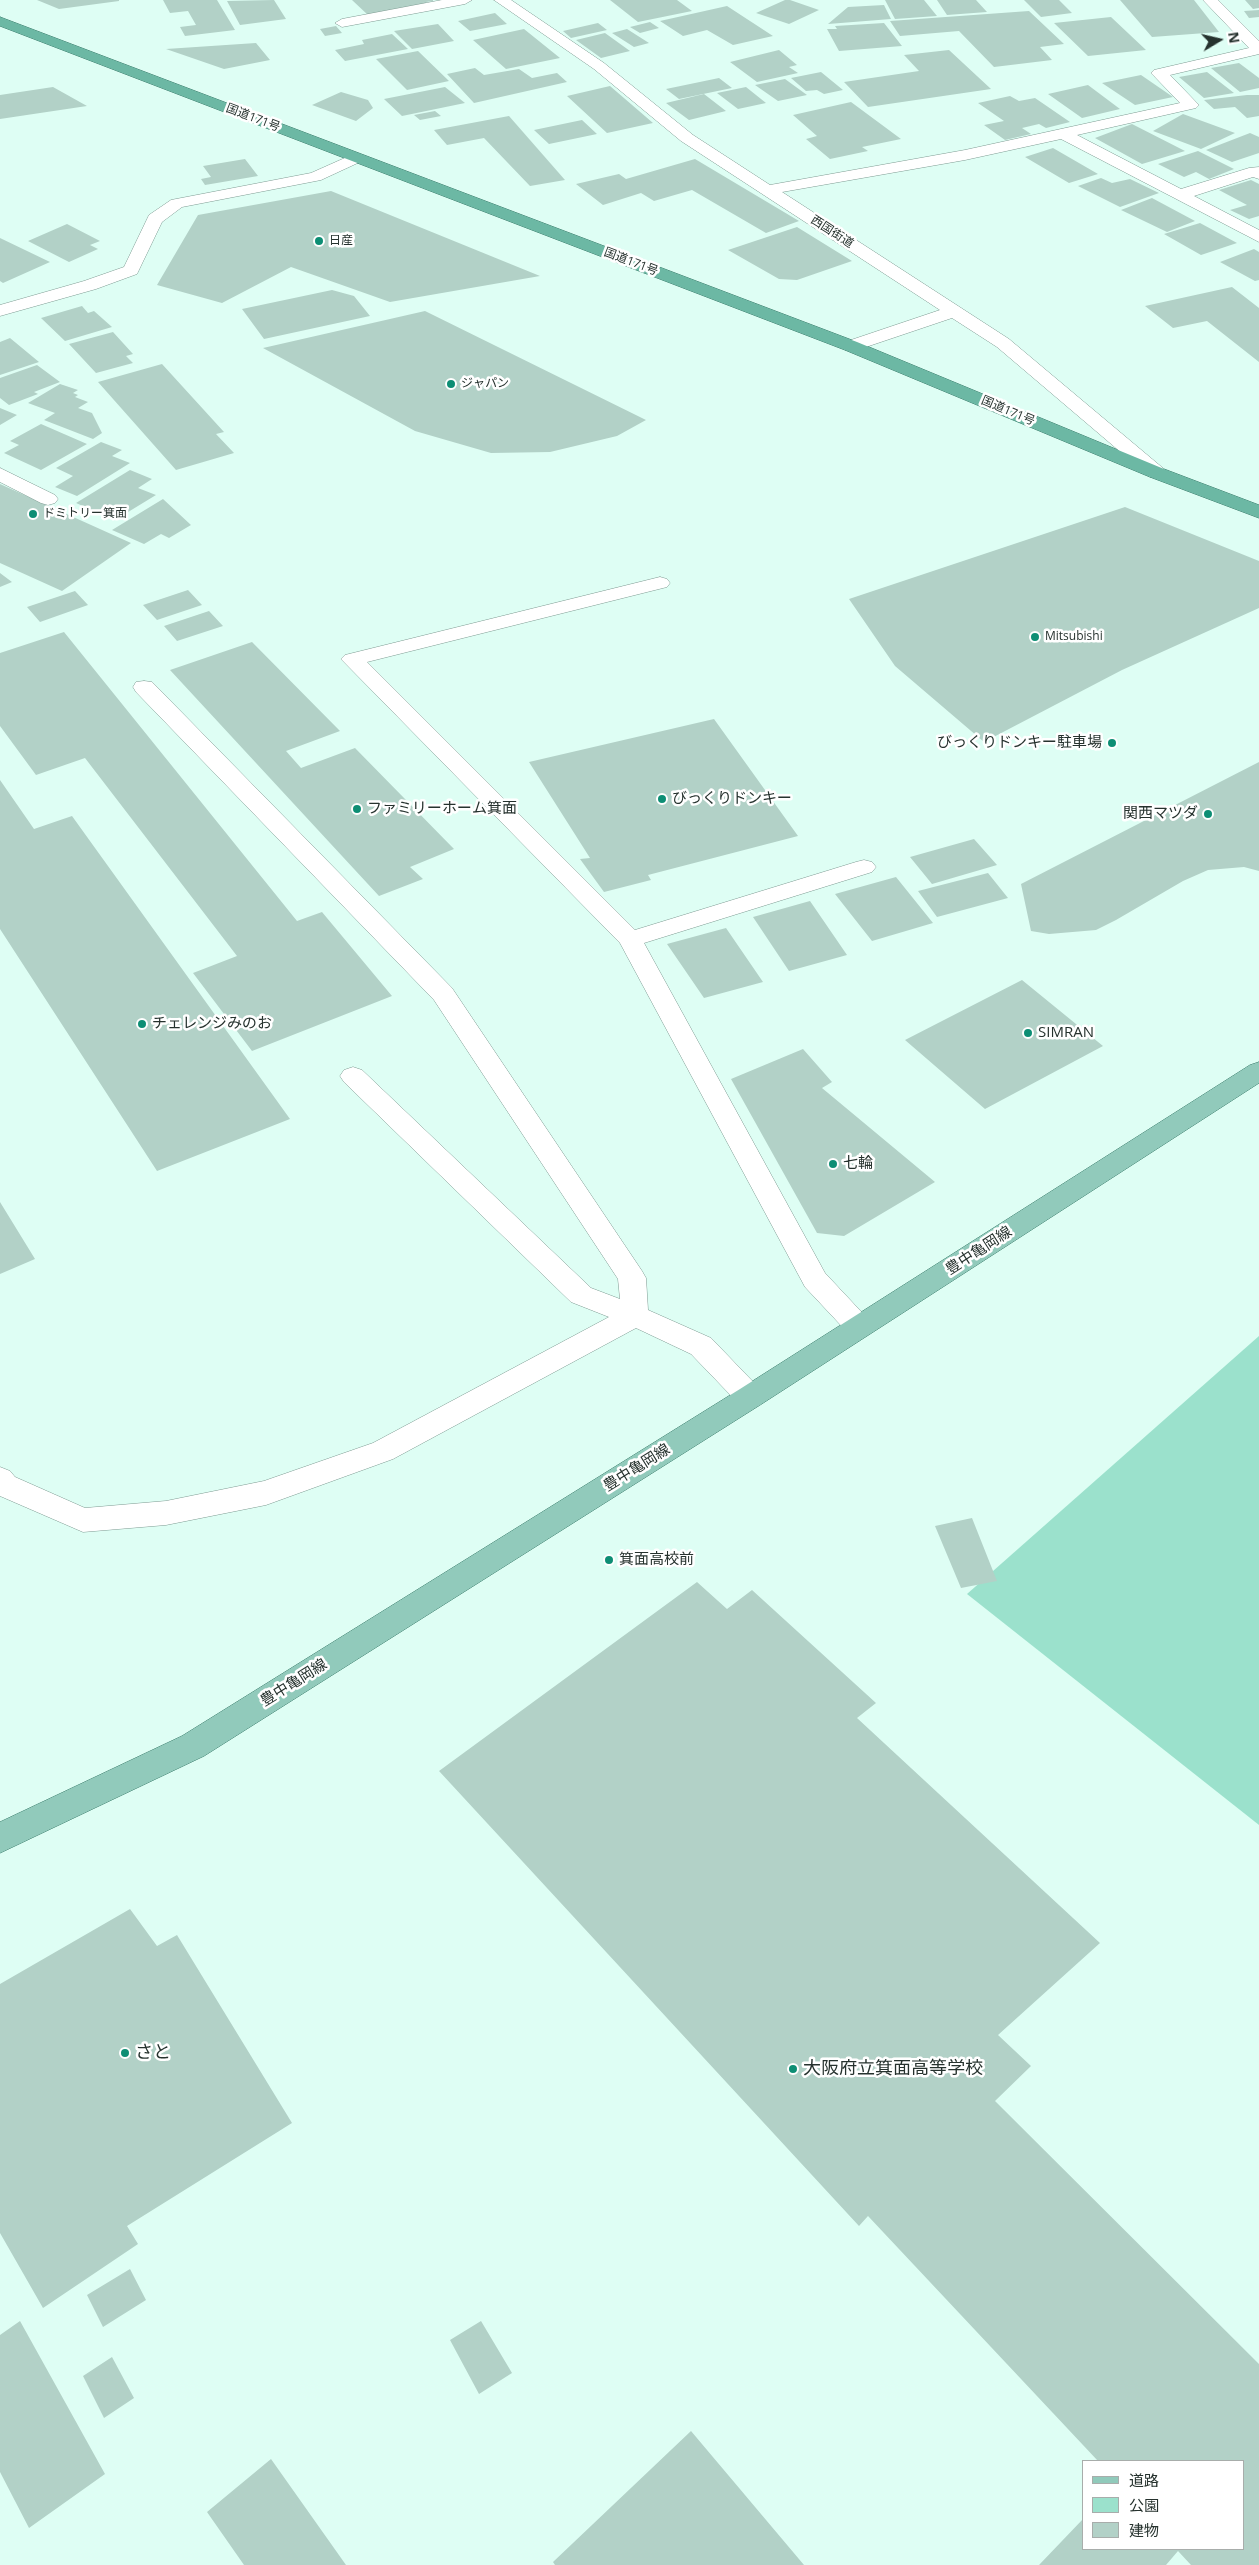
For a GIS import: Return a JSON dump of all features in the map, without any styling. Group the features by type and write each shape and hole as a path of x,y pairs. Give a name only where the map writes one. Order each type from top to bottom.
{"highway":[{"name":"国道171号","path":"0,21 851,346 1157,473 1259,512"}],"main road":[{"name":"豊中亀岡線","path":"0,1838 194,1746 750,1398 1259,1071"}],"street":[{"path":"342,23 465,0"},
{"name":"西国街道","path":"501,0 599,66 687,138 1010,349 1061,390 1157,473"},
{"path":"1210,0 1259,49"},
{"path":"767,190 965,155 1191,106 1159,73 1259,49"},
{"path":"1062,133 1259,237"},
{"path":"0,312 90,285 131,270 155,219 177,203 315,177 356,158"},
{"path":"1180,195 1255,172 1259,174"},
{"path":"851,346 954,311"},
{"path":"0,474 48,498"},
{"path":"660,583 352,659 630,939 816,1280 859,1327"},
{"path":"144,687 443,994 632,1278 635,1316"},
{"path":"630,939 864,867"},
{"path":"353,1076 581,1295 635,1316 702,1346 750,1398"},
{"path":"0,1479 5,1485 83,1520 166,1513 266,1493 383,1451 635,1316"}],"green space":[{"path":"1259,1336 1259,1825 967,1594"}],"building":[{"path":"37,0 119,0 119,1 59,9"},
{"path":"163,0 217,0 235,30 185,36 180,27 196,25 188,11 170,13"},
{"path":"274,0 286,19 240,25 227,1"},
{"path":"352,0 433,1 426,2 428,5 369,16"},
{"path":"610,0 677,0 692,11 638,22"},
{"path":"785,0 819,10 789,24 756,13"},
{"path":"885,0 924,0 937,16 895,19"},
{"path":"937,0 976,0 987,12 947,15"},
{"path":"1024,0 1059,0 1072,13 1041,17"},
{"path":"1120,0 1194,0 1219,32 1152,37"},
{"path":"1245,0 1259,0 1259,8 1253,9"},
{"path":"884,5 891,19 828,24 848,7"},
{"path":"727,6 773,36 733,45 707,30 683,36 660,21"},
{"path":"1259,10 1259,17 1249,18 1244,11"},
{"path":"1029,11 1064,44 1040,47 1052,60 994,67 959,31 900,36 890,21"},
{"path":"495,13 507,24 470,31 458,21"},
{"path":"1111,17 1146,50 1088,56 1054,23"},
{"path":"650,22 659,28 640,33 630,27"},
{"path":"598,23 607,30 571,38 563,31"},
{"path":"884,23 902,46 839,51 827,29 837,29 835,26"},
{"path":"438,24 454,41 412,49 394,31"},
{"path":"336,26 342,33 325,36 320,29"},
{"path":"524,29 560,58 506,69 473,40"},
{"path":"627,29 649,43 634,47 612,33"},
{"path":"605,33 630,51 601,58 576,40"},
{"path":"392,34 408,49 345,61 335,50 364,44 362,40"},
{"path":"256,43 270,60 224,69 166,49"},
{"path":"779,50 797,65 789,67 798,73 757,82 730,62"},
{"path":"949,50 991,89 868,107 844,82 919,71 904,55"},
{"path":"418,51 449,81 407,90 376,59"},
{"path":"1239,63 1259,78 1259,88 1240,92 1211,68"},
{"path":"475,68 484,75 519,69 532,78 557,73 567,82 474,103 447,74"},
{"path":"821,72 843,90 824,94 817,90 806,91 791,78"},
{"path":"1207,72 1234,93 1204,98 1179,77"},
{"path":"1141,75 1173,97 1135,105 1102,83"},
{"path":"719,78 732,88 679,99 666,89"},
{"path":"785,79 807,95 778,101 755,85"},
{"path":"1088,85 1120,109 1082,118 1048,94"},
{"path":"610,86 653,123 607,133 567,96"},
{"path":"53,87 87,106 0,119 0,95"},
{"path":"445,87 465,103 402,116 384,99"},
{"path":"746,87 766,103 738,109 717,93"},
{"path":"341,92 368,100 373,108 356,121 312,105"},
{"path":"704,94 726,111 689,120 666,103"},
{"path":"1259,95 1259,116 1247,118 1235,107 1214,109 1204,100"},
{"path":"1010,96 1019,101 1035,98 1070,122 1046,128 1039,124 1022,128 1031,134 1005,140 984,125 1004,121 978,103"},
{"path":"851,102 901,139 862,147 868,151 830,159 806,139 817,136 793,115"},
{"path":"435,111 441,116 420,120 414,115"},
{"path":"1183,114 1235,133 1201,149 1153,131"},
{"path":"509,116 565,180 530,186 484,138 447,145 434,130"},
{"path":"582,120 597,134 549,144 534,130"},
{"path":"1132,124 1185,151 1142,164 1095,138"},
{"path":"1250,133 1259,137 1259,153 1232,162 1206,150"},
{"path":"1053,148 1098,174 1069,183 1025,157"},
{"path":"1198,151 1234,169 1209,179 1196,172 1184,177 1158,164"},
{"path":"245,159 258,176 205,185 201,179 211,177 203,166"},
{"path":"695,159 799,221 766,233 692,190 654,201 641,193 603,205 576,184 619,174 626,179"},
{"path":"1101,178 1112,183 1130,179 1159,193 1120,207 1078,186"},
{"path":"1251,180 1259,184 1259,216 1249,219 1230,210 1247,205 1219,190"},
{"name":"日産","path":"331,191 540,276 390,302 291,267 222,303 157,285 198,215"},
{"path":"1152,198 1195,221 1167,232 1121,210"},
{"path":"1200,223 1237,243 1201,255 1164,234"},
{"path":"67,224 100,241 90,245 98,249 69,262 28,241"},
{"path":"797,227 852,261 797,280 779,279 728,250"},
{"path":"0,238 50,262 3,283 0,281"},
{"path":"1254,249 1259,252 1259,280 1255,281 1220,262"},
{"path":"1232,287 1259,308 1259,362 1207,321 1173,328 1145,306"},
{"path":"332,290 354,296 370,316 264,339 242,309"},
{"path":"82,306 88,313 94,311 112,327 65,341 41,318"},
{"name":"ジャパン","path":"425,311 646,420 617,436 550,452 491,453 415,431 263,348"},
{"path":"113,332 133,354 126,356 133,363 96,373 69,344"},
{"path":"10,338 39,362 0,375 0,342"},
{"path":"162,364 224,432 216,434 234,453 176,470 98,382"},
{"path":"37,365 60,382 34,392 38,394 9,405 0,398 0,378"},
{"path":"60,384 78,390 73,393 78,395 75,397 88,402 78,408 92,413 102,433 93,439 44,420 55,413 28,403"},
{"path":"0,408 17,415 0,425"},
{"path":"41,424 87,444 41,470 4,453 19,445 10,441"},
{"path":"101,442 122,450 112,456 130,463 77,496 55,487 73,476 56,468"},
{"path":"130,470 152,479 138,488 156,495 115,520 76,503"},
{"name":"ドミトリー箕面","path":"0,484 131,543 62,591 0,563"},
{"path":"163,499 191,525 169,538 161,534 144,544 112,530"},
{"name":"Mitsubishi","path":"1125,507 1259,561 1259,608 1122,670 984,742 895,666 849,599"},
{"path":"0,573 12,582 0,587"},
{"path":"188,590 202,605 157,620 143,605"},
{"path":"75,591 88,605 40,622 27,607"},
{"path":"209,611 223,626 177,641 164,626"},
{"path":"64,632 297,921 322,912 392,996 252,1051 193,973 237,956 85,758 36,775 0,726 0,653"},
{"name":"ファミリーホーム箕面","path":"252,642 340,731 286,751 301,768 355,748 454,849 410,867 423,879 379,896 170,670"},
{"name":"びっくりドンキー","path":"714,719 798,836 648,875 651,880 604,892 580,859 590,858 529,762"},
{"name":"関西マツダ","path":"1259,762 1259,871 1244,867 1208,870 1183,881 1096,930 1049,934 1031,931 1021,884"},
{"name":"チェレンジみのお","path":"0,780 34,829 72,816 290,1119 157,1171 0,929"},
{"path":"974,839 997,865 932,884 910,857"},
{"path":"988,873 1008,898 937,917 918,891"},
{"path":"896,877 933,923 872,941 835,894"},
{"path":"810,901 847,955 789,971 753,917"},
{"path":"726,928 763,982 704,998 667,944"},
{"path":"1022,980 1103,1046 985,1109 905,1040"},
{"path":"803,1049 832,1082 822,1088 935,1182 844,1236 817,1233 731,1079"},
{"path":"0,1202 35,1259 0,1274"},
{"path":"972,1518 997,1581 961,1588 935,1526"},
{"path":"697,1582 727,1609 752,1590 876,1703 857,1718 1100,1943 998,2035 1031,2066 995,2101 1259,2364 1259,2565 1191,2565 1178,2551 1166,2565 1039,2565 1082,2520 1082,2550 1244,2550 1244,2460 1097,2460 868,2216 859,2226 439,1771"},
{"name":"さと","path":"130,1909 157,1946 177,1935 292,2123 127,2226 138,2244 43,2308 0,2233 0,1984"},
{"path":"130,2269 146,2300 103,2327 87,2295"},
{"path":"20,2321 105,2474 29,2528 0,2472 0,2335"},
{"path":"481,2321 512,2373 479,2394 450,2340"},
{"path":"112,2357 134,2398 104,2418 83,2376"},
{"path":"691,2431 804,2565 555,2565 553,2562"},
{"path":"271,2459 346,2565 244,2565 207,2512"}],"place":[{"name":"日産","path":"319,241"},
{"name":"ジャパン","path":"451,384"},
{"name":"ドミトリー箕面","path":"33,514"},
{"name":"Mitsubishi","path":"1035,637"},
{"name":"びっくりドンキー駐車場","path":"1112,743"},
{"name":"びっくりドンキー","path":"662,799"},
{"name":"ファミリーホーム箕面","path":"357,809"},
{"name":"関西マツダ","path":"1208,814"},
{"name":"チェレンジみのお","path":"142,1024"},
{"name":"SIMRAN","path":"1028,1033"},
{"name":"七輪","path":"833,1164"},
{"name":"箕面高校前","path":"609,1560"},
{"name":"さと","path":"125,2053"},
{"name":"大阪府立箕面高等学校","path":"793,2069"}]}
